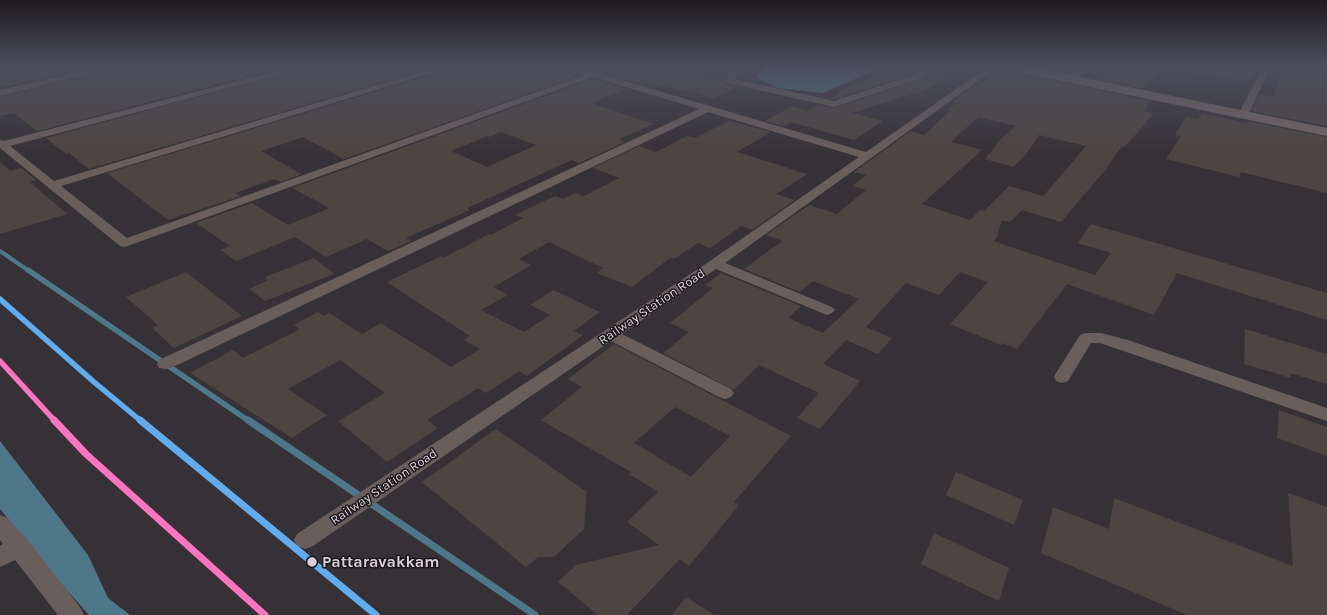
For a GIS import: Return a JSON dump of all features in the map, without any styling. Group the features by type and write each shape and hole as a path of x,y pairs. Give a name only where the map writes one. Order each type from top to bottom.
{"main road":[{"path":"1147,95 1327,132"},
{"path":"1163,95 1327,128"}],"street":[{"path":"1,144 194,95"},
{"path":"52,185 355,95"},
{"path":"1,144 125,243 538,95"},
{"path":"659,95 866,156"},
{"path":"792,95 834,104 862,95"},
{"name":"Railway Station Road","path":"305,540 715,264 954,95"},
{"path":"1245,112 1253,95"},
{"path":"165,364 707,109"},
{"path":"715,264 827,310"},
{"path":"611,335 725,393"},
{"path":"1062,377 1086,338 1101,338 1327,415"},
{"path":"0,524 9,552 72,615"}],"water":[{"path":"0,441 88,555 108,598 130,615 89,615 49,570 0,509"}],"building":[{"path":"9,95 177,95 37,131 14,113 0,116 0,97"},
{"path":"206,95 340,95 89,169 69,153 66,154 46,138"},
{"path":"366,95 525,95 344,159 303,137 261,151 301,174 281,182 275,179 235,193 241,196 168,220 107,173"},
{"path":"550,95 612,95 591,103 654,124 619,139 625,142 579,163 572,160 467,208 470,210 406,238 411,241 388,251 367,239 326,257 295,237 236,261 221,250 230,246 196,223 252,203 288,225 330,208 292,188","holes":["501,132 536,145 487,167 451,151"]},
{"path":"701,95 720,95 713,98"},
{"path":"837,95 847,95 834,99 830,99"},
{"path":"874,95 910,95 852,113 883,121 854,140 791,122 783,126 765,121 792,106 807,111 818,105 834,108"},
{"path":"962,95 1120,95 1150,101 1143,111 1154,113 1124,147 1122,146 1107,168 1061,222 1022,210 1010,222 1002,220 997,237 993,241 1095,275 1111,253 1078,243 1091,224 1327,293 1327,320 1177,273 1154,315 1067,284 1017,349 1002,343 1001,345 950,324 988,282 960,272 939,295 906,283 866,327 892,338 878,354 846,340 823,364 860,381 820,429 797,418 819,393 759,365 734,390 663,353 689,332 670,323 713,288 705,285 721,273 801,306 788,318 823,333 859,299 813,281 800,292 744,269 782,241 766,235 809,205 837,214 866,190 853,186 866,175 854,172 911,131 924,135 951,110 948,109 956,103 952,102","holes":["978,117 1016,126 1001,139 985,159 1013,167 1025,156 1039,135 1086,146 1043,196 1009,186 984,211 980,210 970,220 922,204 982,150 951,142"]},
{"path":"1259,95 1274,97 1275,95 1327,95 1327,126 1252,111"},
{"path":"1202,114 1247,123 1248,121 1327,137 1327,193 1241,172 1239,177 1166,159 1181,136 1175,135 1186,117 1198,119"},
{"path":"729,121 771,132 737,152 807,174 776,194 795,200 752,230 742,226 710,248 698,243 674,259 670,258 632,287 597,273 603,268 549,242 519,259 531,265 494,287 508,295 481,310 524,332 550,315 530,305 553,290 600,312 574,331 583,335 527,376 519,371 486,393 478,388 427,420 438,428 387,462 338,421 385,393 340,360 288,389 327,415 292,438 190,373 233,350 243,358 300,329 294,325 318,312 324,316 329,313 362,334 381,323 451,367 480,349 464,340 470,336 387,282 441,256 443,258 489,234 491,235 523,218 515,215 555,196 563,199 576,193 584,196 619,178 593,168 639,146 656,152 687,136 695,138"},
{"path":"0,162 10,171 21,168 36,180 30,182 67,214 0,234"},
{"path":"314,258 334,274 265,301 249,289 268,280 265,277"},
{"path":"186,272 242,316 174,348 152,328 158,325 126,297"},
{"path":"1245,329 1327,354 1327,384 1290,373 1291,378 1244,364"},
{"path":"614,344 791,436 734,502 739,505 689,566 680,559 627,615 598,615 558,582 576,565 659,545 627,522 658,492 629,474 631,472 541,420 582,387 568,379","holes":["675,407 730,436 691,477 634,443"]},
{"path":"1279,410 1327,427 1327,456 1277,438"},
{"path":"496,429 587,492 584,529 554,557 538,557 526,567 422,482"},
{"path":"956,472 1023,500 1014,525 946,495"},
{"path":"1288,493 1327,507 1327,615 1187,615 1041,553 1053,507 1109,529 1114,498 1293,566"},
{"path":"934,533 1009,568 999,601 921,564"},
{"path":"686,597 714,615 672,615"}],"waterway":[{"path":"0,251 29,271"},
{"path":"28,270 249,421"},
{"path":"248,420 535,615"}],"transit line":[{"path":"0,299 94,382 376,615"},
{"path":"0,361 86,454 265,615"}],"place":[{"name":"Pattaravakkam","path":"312,562"}]}
